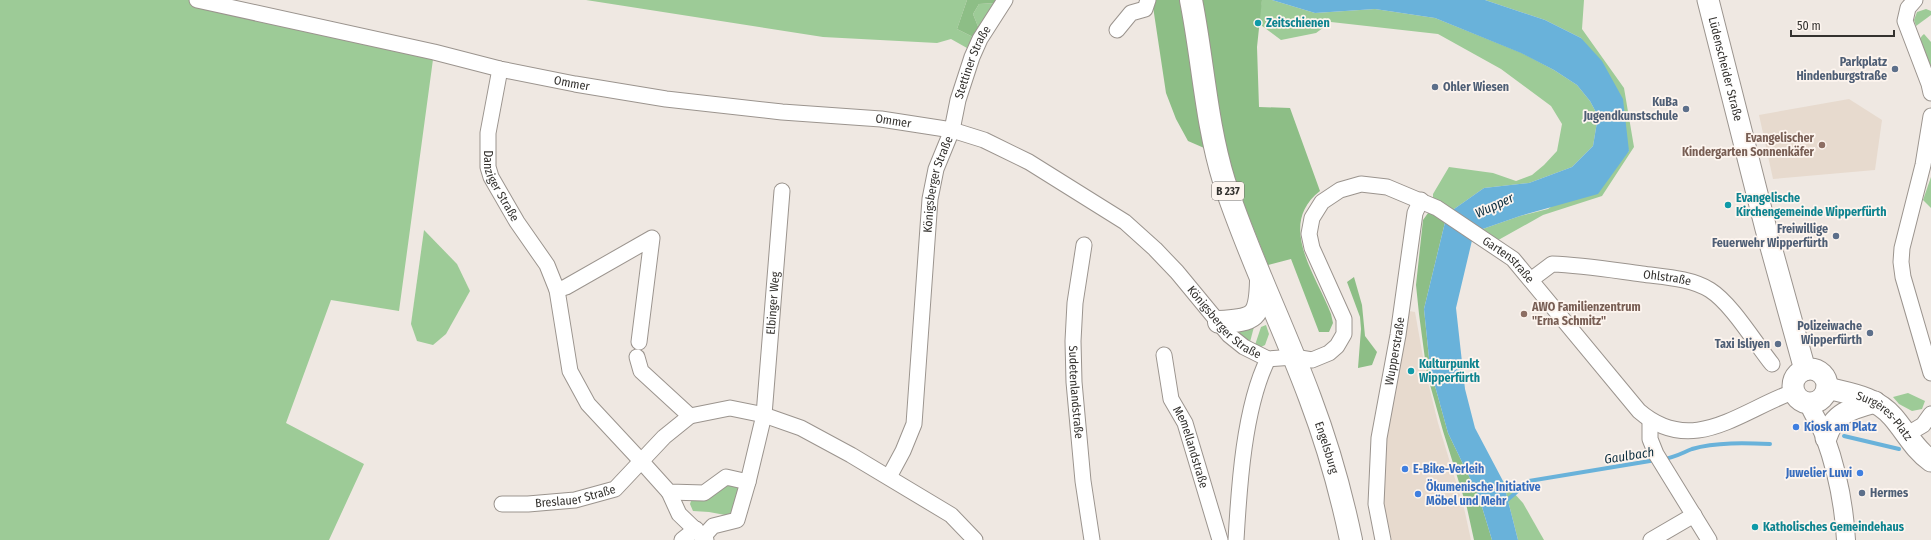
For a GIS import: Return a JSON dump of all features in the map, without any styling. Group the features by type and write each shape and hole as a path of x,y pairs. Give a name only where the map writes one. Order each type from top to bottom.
{"main road":[{"name":"B 237","path":"1191,0 1206,101 1224,181 1241,229 1261,277 1303,358"},
{"name":"Lüdenscheider Straße","path":"1708,0 1766,229 1805,370"},
{"path":"1218,322 1242,321 1253,315 1260,301 1261,277"},
{"name":"Engelsburg","path":"1303,358 1311,399 1333,467 1351,540"},
{"path":"1814,369 1822,373 1826,380 1827,388 1826,393 1820,401 1801,398 1792,386 1796,376 1805,370 1814,369"},
{"name":"Surgères-Platz","path":"1827,388 1859,395 1875,402 1893,416 1921,453 1931,461"},
{"path":"1826,438 1831,424 1848,410 1875,402"}],"street":[{"name":"Ommer","path":"197,0 434,52 500,69 575,84 666,99 782,112 881,119 952,130"},
{"name":"Stettiner Straße","path":"952,130 958,100 972,57 984,32 1005,0"},
{"path":"1117,30 1131,13 1145,9 1148,0"},
{"path":"1915,0 1908,8 1905,21 1930,84 1931,93"},
{"name":"Danziger Straße","path":"500,69 488,133 488,167 496,188 505,204 547,265 556,290 570,371 588,404 669,492 679,514 702,536"},
{"path":"1931,116 1927,148 1902,248 1901,262 1903,277 1931,374"},
{"name":"Königsberger Straße","path":"889,477 903,451 914,424 930,199 936,169 952,130 984,140 1029,162 1125,222 1156,249 1237,343 1268,359 1303,358"},
{"name":"Gartenstraße","path":"1303,358 1329,353 1337,346 1344,334 1344,319 1310,240 1310,228 1315,212 1322,202 1333,193 1352,185 1361,184 1387,187 1437,208 1513,259 1532,279 1639,412 1650,421 1665,429 1681,432 1697,431 1733,420 1772,400 1801,398"},
{"name":"Elbinger Weg","path":"702,536 713,526 737,520 764,415 782,191"},
{"name":"Wupperstraße","path":"1383,540 1376,504 1379,438 1398,335 1415,213 1420,200"},
{"path":"556,290 573,283 652,238 638,350 642,371 690,416"},
{"name":"Sudetenlandstraße","path":"1084,245 1075,303 1073,341 1074,382 1082,466 1092,540"},
{"name":"Ohlstraße","path":"1532,279 1552,264 1574,264 1678,279 1703,286 1719,297 1732,311 1772,364"},
{"name":"Memellandstraße","path":"1164,355 1171,399 1185,423 1220,540"},
{"path":"1236,540 1242,463 1260,376 1268,359"},
{"path":"1801,398 1826,438 1842,503 1846,540"},
{"name":"Breslauer Straße","path":"502,504 528,504 576,500 615,489 664,437 690,416 730,408 764,415 802,428 889,477"},
{"path":"1906,435 1923,424 1931,414"},
{"path":"1650,421 1650,439 1656,454 1709,540"},
{"path":"669,492 704,493 726,477 748,482"},
{"path":"889,477 951,515 975,540"},
{"path":"1651,540 1694,515"},
{"path":"682,540 702,536"}],"shaded area":[{"name":"Evangelischer Kindergarten Sonnenkäfer","path":"1849,99 1882,120 1875,170 1773,179 1759,115"},
{"path":"1409,311 1415,312 1426,374 1438,423 1464,508 1471,540 1385,540 1378,504 1384,440 1398,347"}],"green space":[{"path":"0,0 197,0 434,52 399,311 331,300 286,423 364,464 329,540 0,540"},
{"path":"586,0 967,0 957,29 973,37 967,48 951,39 937,43 823,37"},
{"path":"967,0 998,0 996,3 979,4 973,14 979,29 973,37 957,29"},
{"path":"1152,0 1262,0 1257,47 1259,107 1290,108 1320,191 1307,204 1301,219 1300,235 1310,267 1331,314 1333,323 1329,332 1319,332 1291,259 1268,265 1225,157 1188,141 1176,119 1166,93"},
{"path":"1262,0 1272,0 1315,13 1375,9 1435,18 1522,53 1554,70 1577,85 1590,101 1598,116 1593,146 1572,167 1529,183 1484,188 1447,214 1433,206 1433,194 1449,167 1493,173 1516,181 1532,175 1544,165 1557,151 1562,124 1551,106 1501,69 1438,34 1331,22 1316,33 1281,40 1258,23"},
{"path":"1485,0 1584,0 1582,29 1624,88 1634,147 1602,196 1543,215 1493,243 1474,232 1520,216 1548,209 1629,151 1581,38 1545,20"},
{"path":"996,3 979,29 973,14 979,4"},
{"path":"1926,9 1931,11 1931,15 1916,26 1914,20 1917,12"},
{"path":"1924,34 1931,42 1931,70 1923,56 1919,42"},
{"path":"1931,177 1931,208 1923,200"},
{"path":"1433,206 1447,214 1424,309 1430,368 1448,433 1479,497 1492,540 1474,540 1467,508 1427,374 1416,285 1423,220"},
{"path":"424,230 457,264 470,291 446,334 433,345 417,341 411,324"},
{"path":"1354,277 1362,305 1365,336 1377,352 1372,365 1358,368 1361,329 1360,317 1347,282"},
{"path":"1255,323 1250,342 1237,331"},
{"path":"1266,325 1269,334 1265,345 1261,347 1255,345 1261,327"},
{"path":"1908,393 1925,401 1922,409 1912,411 1899,404 1893,397"},
{"path":"1503,481 1523,503 1544,540 1518,540"},
{"path":"723,483 739,485 736,517 709,512 693,511 690,504 692,498"}],"water":[{"name":"Wupper","path":"1272,0 1485,0 1545,20 1581,38 1602,61 1623,99 1629,151 1598,194 1520,216 1474,232 1456,308 1465,389 1475,428 1503,481 1518,540 1492,540 1479,497 1448,433 1430,368 1424,309 1447,214 1484,188 1529,183 1572,167 1593,146 1598,116 1590,101 1577,85 1554,70 1521,53 1435,18 1375,9 1315,13"}],"waterway":[{"name":"Gaulbach","path":"1844,436 1899,449"},
{"name":"Gaulbach","path":"1663,459 1692,449 1711,445 1741,443 1770,444"},
{"name":"Gaulbach","path":"1505,502 1529,481 1656,460"}],"place":[{"name":"Zeitschienen","path":"1258,23"},
{"name":"Parkplatz Hindenburgstraße","path":"1895,69"},
{"name":"Ohler Wiesen","path":"1435,87"},
{"name":"KuBa Jugendkunstschule","path":"1686,109"},
{"name":"Evangelischer Kindergarten Sonnenkäfer","path":"1822,145"},
{"name":"Evangelische Kirchengemeinde Wipperfürth","path":"1728,205"},
{"name":"Freiwillige Feuerwehr Wipperfürth","path":"1836,236"},
{"name":"AWO Familienzentrum \"Erna Schmitz\"","path":"1524,314"},
{"name":"Polizeiwache Wipperfürth","path":"1870,333"},
{"name":"Taxi Isliyen","path":"1778,344"},
{"name":"Kulturpunkt Wipperfürth","path":"1411,371"},
{"name":"Kiosk am Platz","path":"1796,427"},
{"name":"E-Bike-Verleih","path":"1405,469"},
{"name":"Juwelier Luwi","path":"1860,473"},
{"name":"Hermes","path":"1862,493"},
{"name":"Ökumenische Initiative Möbel und Mehr","path":"1418,494"},
{"name":"Katholisches Gemeindehaus","path":"1755,527"}]}
